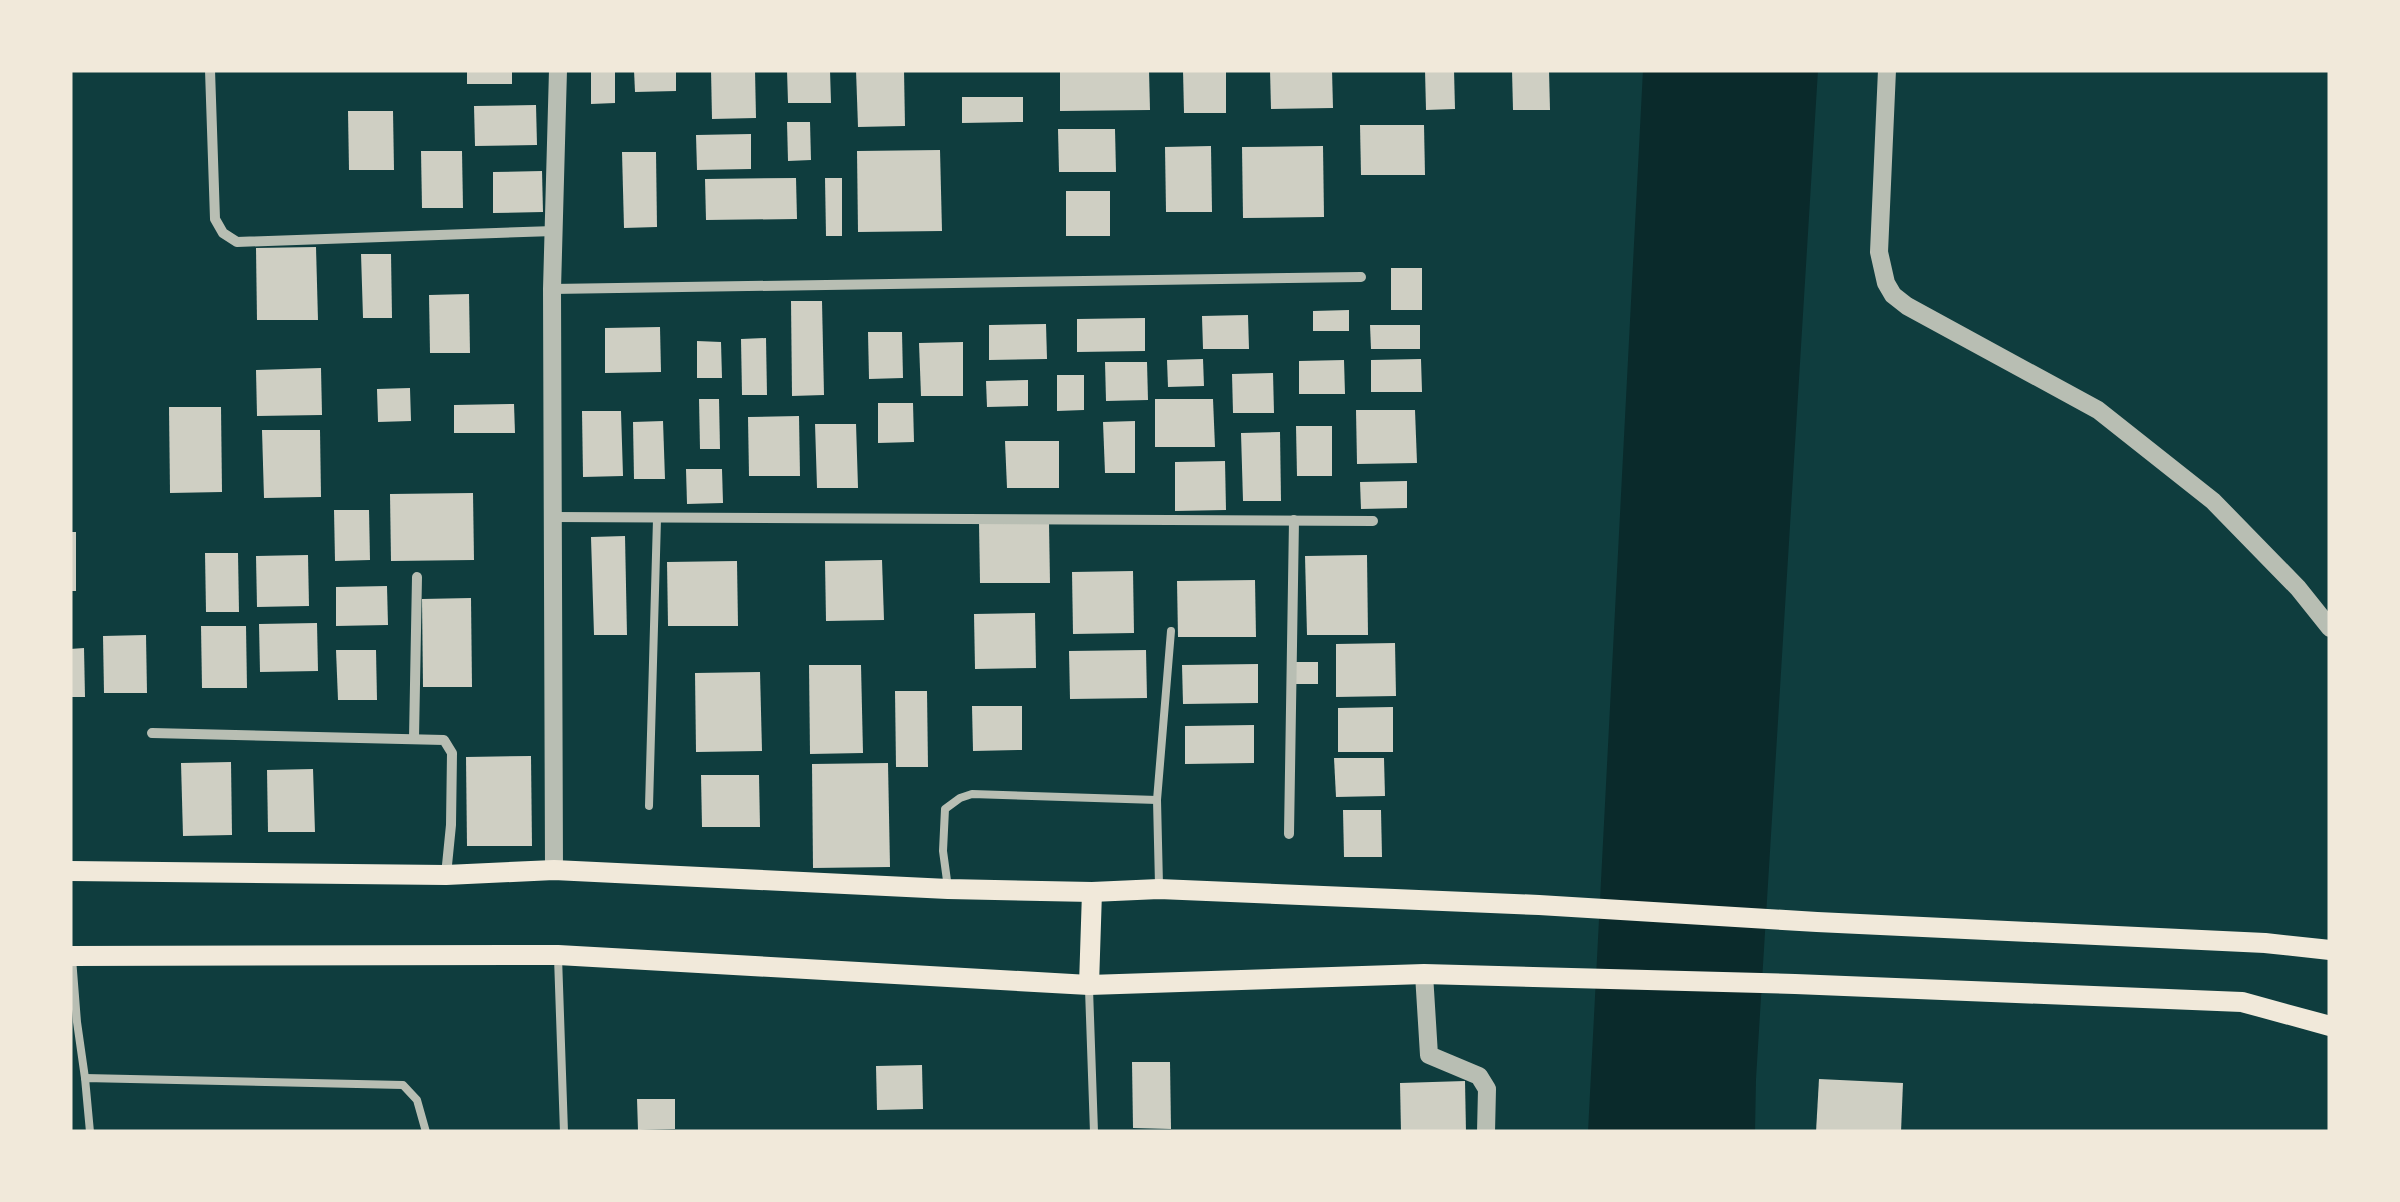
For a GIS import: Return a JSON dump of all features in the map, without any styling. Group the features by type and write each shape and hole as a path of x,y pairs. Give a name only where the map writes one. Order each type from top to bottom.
{"main road":[{"path":"70,871 446,875 554,870 948,889 1159,889 1539,905 2265,943 2330,950"},
{"path":"1089,985 1092,892"},
{"path":"71,950 558,955 1089,985 1424,974 1795,984 2242,1002 2330,1026"}],"street":[{"path":"210,70 215,219 223,233 237,242 554,231"},
{"path":"554,870 552,288 558,70"},
{"path":"1887,70 1879,252 1893,295 2098,410 2213,501 2298,588 2330,628"},
{"path":"552,288 1361,276"},
{"path":"554,517 1374,520"},
{"path":"1289,834 1294,520"},
{"path":"414,738 417,577"},
{"path":"152,733 444,740 452,752 446,875"},
{"path":"1424,974 1428,1055 1479,1076 1487,1090 1486,1132"}],"lane":[{"path":"649,806 657,519"},
{"path":"1159,889 1157,800 1171,630"},
{"path":"948,889 943,850 945,809 960,798 972,794 1157,800"},
{"path":"71,950 90,1132"},
{"path":"558,955 564,1132"},
{"path":"1089,985 1094,1132"},
{"path":"86,1078 402,1086 417,1100 426,1132"}],"water":[{"path":"1643,70 1818,70 1755,1132 1588,1132"}],"building":[{"path":"467,70 512,70 512,84 467,84"},
{"path":"591,70 615,70 615,103 591,104"},
{"path":"634,70 676,70 676,91 635,92"},
{"path":"711,70 755,70 756,118 712,119"},
{"path":"787,70 830,70 831,103 788,103"},
{"path":"856,70 904,70 905,126 858,127"},
{"path":"1060,70 1149,70 1150,110 1060,111"},
{"path":"1183,70 1226,70 1226,113 1184,113"},
{"path":"1270,70 1332,70 1333,108 1271,109"},
{"path":"1425,70 1454,70 1455,109 1426,110"},
{"path":"1512,70 1549,70 1550,110 1513,110"},
{"path":"962,97 1023,97 1023,122 962,123"},
{"path":"536,105 537,145 475,146 474,106"},
{"path":"348,111 393,111 394,170 349,170"},
{"path":"787,122 810,122 811,160 788,161"},
{"path":"1360,125 1424,125 1425,175 1361,175"},
{"path":"1058,129 1115,129 1116,172 1059,172"},
{"path":"751,134 751,169 697,170 696,135"},
{"path":"1211,146 1212,212 1166,212 1165,147"},
{"path":"1323,146 1324,217 1243,218 1242,147"},
{"path":"940,150 942,231 858,232 857,151"},
{"path":"421,151 462,151 463,208 422,208"},
{"path":"622,152 656,152 657,227 624,228"},
{"path":"542,171 543,212 493,213 493,172"},
{"path":"796,178 797,219 706,220 705,179"},
{"path":"825,178 842,178 842,236 826,236"},
{"path":"1066,191 1110,191 1110,236 1066,236"},
{"path":"316,247 318,320 257,320 256,248"},
{"path":"361,254 391,254 392,318 363,318"},
{"path":"1391,268 1422,268 1422,310 1391,310"},
{"path":"469,294 470,353 430,353 429,295"},
{"path":"791,301 822,301 824,395 792,396"},
{"path":"1349,310 1349,331 1313,331 1313,311"},
{"path":"1248,315 1249,349 1203,349 1202,316"},
{"path":"1145,318 1145,351 1077,352 1077,319"},
{"path":"1046,324 1047,359 989,360 989,325"},
{"path":"1370,325 1420,325 1420,349 1371,349"},
{"path":"660,327 661,372 605,373 605,328"},
{"path":"868,332 902,332 903,378 869,379"},
{"path":"766,338 767,395 742,395 741,339"},
{"path":"697,341 721,342 722,378 697,378"},
{"path":"963,342 963,396 921,396 919,343"},
{"path":"1203,359 1204,386 1168,387 1167,360"},
{"path":"1421,359 1422,392 1371,392 1371,360"},
{"path":"1344,360 1345,394 1299,394 1299,361"},
{"path":"1105,362 1147,362 1148,400 1106,401"},
{"path":"321,368 322,415 257,416 256,370"},
{"path":"1273,373 1274,413 1233,413 1232,374"},
{"path":"1057,375 1084,375 1084,410 1057,411"},
{"path":"1028,380 1028,406 987,407 986,381"},
{"path":"410,388 411,421 378,422 377,389"},
{"path":"699,399 719,399 720,449 700,449"},
{"path":"1155,399 1213,399 1215,447 1155,447"},
{"path":"878,403 913,403 914,442 878,443"},
{"path":"514,404 515,433 454,433 454,405"},
{"path":"169,407 221,407 222,492 170,493"},
{"path":"1356,410 1415,410 1417,463 1357,464"},
{"path":"582,411 621,411 623,476 583,477"},
{"path":"799,416 800,476 749,476 748,417"},
{"path":"663,421 665,479 634,479 633,422"},
{"path":"1135,421 1135,473 1105,473 1103,422"},
{"path":"815,424 856,424 858,488 817,488"},
{"path":"1296,426 1332,426 1332,476 1297,476"},
{"path":"262,430 320,430 321,497 264,498"},
{"path":"1280,432 1281,501 1243,501 1241,433"},
{"path":"1005,441 1059,441 1059,488 1007,488"},
{"path":"1225,461 1226,510 1175,511 1175,462"},
{"path":"686,469 722,469 723,503 687,504"},
{"path":"1407,481 1407,508 1361,509 1360,482"},
{"path":"473,493 474,560 391,561 390,494"},
{"path":"334,510 369,510 370,560 335,561"},
{"path":"979,523 1049,523 1050,583 980,583"},
{"path":"70,532 76,532 76,591 70,591"},
{"path":"625,536 627,635 594,635 591,537"},
{"path":"205,553 238,553 239,612 206,612"},
{"path":"308,555 309,606 257,607 256,556"},
{"path":"1367,555 1368,635 1307,635 1305,556"},
{"path":"882,560 884,620 826,621 825,561"},
{"path":"737,561 738,626 668,626 667,562"},
{"path":"1133,571 1134,633 1073,634 1072,572"},
{"path":"1255,580 1256,637 1178,637 1177,581"},
{"path":"387,586 388,625 336,626 336,587"},
{"path":"471,598 472,687 423,687 422,599"},
{"path":"1035,613 1036,668 975,669 974,614"},
{"path":"317,623 318,671 260,672 259,624"},
{"path":"201,626 246,626 247,688 202,688"},
{"path":"146,635 147,693 104,693 103,636"},
{"path":"1395,643 1396,696 1336,697 1336,644"},
{"path":"84,648 85,697 70,697 70,649"},
{"path":"336,650 376,650 377,700 338,700"},
{"path":"1146,650 1147,698 1070,699 1069,651"},
{"path":"1293,662 1318,662 1318,684 1293,684"},
{"path":"1258,664 1258,703 1183,704 1182,665"},
{"path":"809,665 861,665 863,753 810,754"},
{"path":"760,672 762,751 696,752 695,673"},
{"path":"895,691 927,691 928,767 896,767"},
{"path":"972,706 1022,706 1022,750 973,751"},
{"path":"1393,707 1393,752 1338,752 1338,708"},
{"path":"1254,725 1254,763 1185,764 1185,726"},
{"path":"531,756 532,846 467,846 466,757"},
{"path":"1334,758 1384,758 1385,796 1336,797"},
{"path":"231,762 232,835 183,836 181,763"},
{"path":"888,763 890,867 813,868 812,764"},
{"path":"313,769 315,832 268,832 267,770"},
{"path":"701,775 759,775 760,827 702,827"},
{"path":"1343,810 1381,810 1382,857 1344,857"},
{"path":"1132,1062 1170,1062 1171,1129 1133,1128"},
{"path":"922,1065 923,1109 877,1110 876,1066"},
{"path":"1819,1079 1903,1083 1901,1132 1816,1132"},
{"path":"1465,1081 1466,1132 1401,1132 1400,1083"},
{"path":"637,1099 675,1099 675,1129 638,1130"}]}
